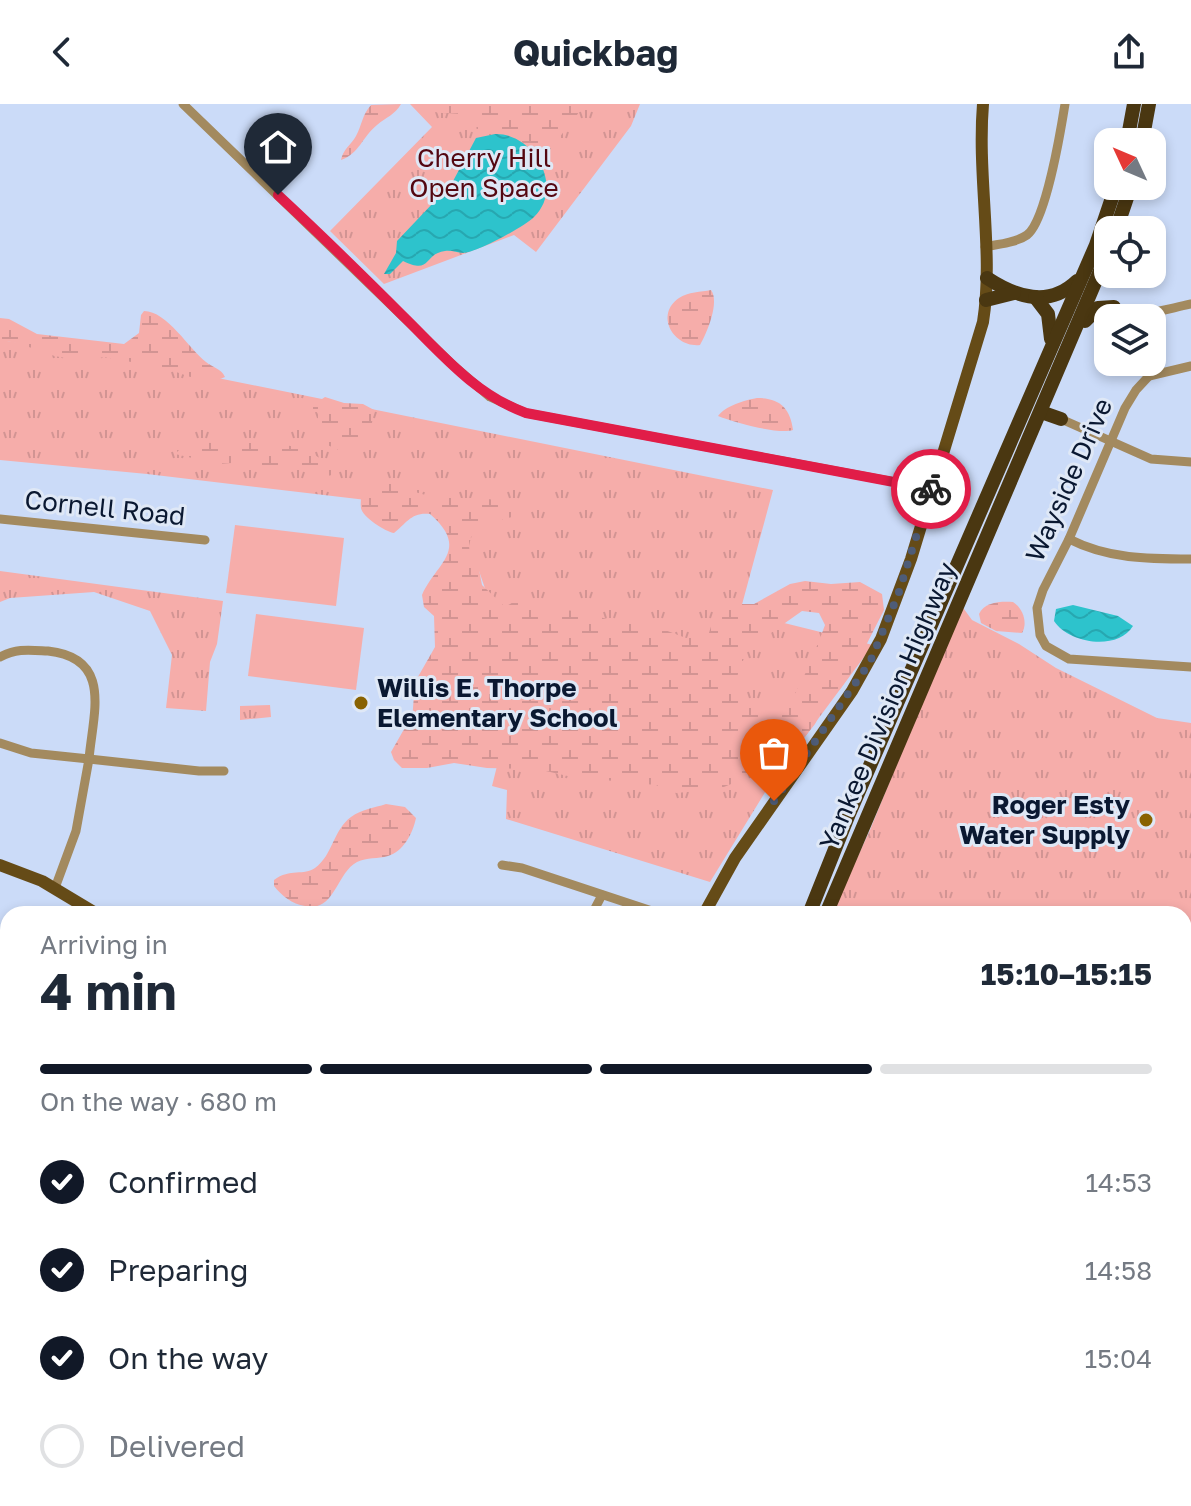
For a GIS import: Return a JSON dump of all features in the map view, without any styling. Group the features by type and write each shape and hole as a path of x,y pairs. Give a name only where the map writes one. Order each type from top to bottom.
{"highway":[{"path":"1130,128 1134,104"},
{"path":"1145,128 1149,104"},
{"name":"Yankee Division Highway","path":"812,906 1086,268 1111,200"},
{"path":"987,278 1014,293 1035,297 1061,294 1076,282 1086,268"},
{"name":"Yankee Division Highway","path":"829,906 1094,288"},
{"path":"986,300 1014,293"},
{"path":"1035,297 1050,320 1049,351"},
{"path":"1071,342 1094,311"},
{"path":"1041,412 1061,419"}],"main road":[{"path":"709,906 749,836 870,662 898,595 977,346 986,300 980,162 983,104"},
{"path":"0,865 55,888 84,906"}],"street":[{"path":"183,104 454,366 490,397 526,413 932,489"},
{"path":"985,247 1019,239 1033,228 1058,150 1065,104"},
{"path":"1166,311 1191,304"},
{"path":"1166,372 1191,366"},
{"name":"Wayside Drive","path":"1149,376 1131,397 1111,440 1037,608 1037,622 1046,646 1069,659 1191,667"},
{"path":"1061,419 1151,459 1191,462"},
{"name":"Cornell Road","path":"0,519 205,540"},
{"path":"1069,539 1099,552 1124,557 1191,559"},
{"path":"0,657 19,649 74,656 88,669 95,687 89,759 76,831 55,888"},
{"path":"0,743 31,753 224,771"},
{"path":"502,865 522,868 636,906"},
{"path":"596,906 602,895"}],"green space":[{"path":"401,104 372,129 352,154 341,160 371,105"},
{"name":"Cherry Hill Open Space","path":"410,104 640,104 631,126 536,252 514,235 384,284 330,231 432,127"},
{"path":"430,104 583,104 553,150 539,146 532,148 518,140 495,134 476,138 477,127 469,116 432,111"},
{"path":"711,290 713,310 700,345 682,341 670,329 668,313 672,305 686,294"},
{"path":"144,311 161,317 199,356 225,377 202,380 110,358 60,357 0,341 0,318 9,319 37,334 124,344 139,333"},
{"path":"0,340 104,355 773,490 740,612 873,645 772,781 710,882 506,819 507,790 492,786 502,746 490,603 479,571 434,508 0,460"},
{"path":"325,397 344,403 363,404 374,410 369,442 365,446 339,450 318,441 318,413 313,410 313,405"},
{"path":"757,398 778,402 786,410 793,430 767,429 718,416 730,406"},
{"path":"198,442 286,445 319,458 336,470 335,474 328,476 311,466 288,470 245,462 218,464 175,454 184,445"},
{"path":"369,481 388,481 441,498 486,499 506,504 515,510 512,517 482,524 471,537 469,546 470,555 478,564 482,585 505,607 515,601 535,608 576,611 657,627 686,638 708,636 714,617 723,610 740,604 754,604 790,584 805,581 831,584 860,582 882,594 884,610 855,667 776,774 753,770 719,789 676,793 656,785 572,777 537,769 487,768 454,763 402,768 391,752 412,721 415,682 435,647 434,616 424,607 422,595 447,556 448,537 430,514 414,516 394,533 370,520 362,512 361,506 362,487","holes":["802,611 819,613 825,625 803,679 786,708 741,699 735,682 747,650"]},
{"path":"235,525 344,538 336,606 226,593"},
{"path":"0,571 223,601 217,644 210,662 206,711 166,708 172,655 150,611 94,592 10,598 0,602"},
{"path":"998,602 1013,602 1024,616 1022,633 996,631 981,623 979,614 985,607"},
{"path":"961,605 972,620 1019,644 1056,668 1157,718 1191,723 1191,906 835,906 870,830"},
{"path":"256,614 364,628 356,690 248,676"},
{"path":"270,705 271,717 240,720 240,706"},
{"path":"386,804 405,807 416,818 403,846 388,856 357,862 344,874 329,898 318,906 300,905 274,886 274,880 280,876 306,872 321,863 345,822 364,810"}],"water":[{"path":"495,134 522,142 541,164 546,177 546,191 543,205 534,217 511,233 478,249 463,253 438,253 419,266 403,261 390,274 384,274 396,253 397,241 452,183 476,138"},
{"path":"1073,605 1118,616 1133,626 1116,639 1094,642 1082,639 1061,629 1054,621 1056,609"}],"way so far":[{"path":"774,801 870,662 911,559 931,489"}],"place":[{"name":"Willis E. Thorpe Elementary School","path":"361,703"},
{"name":"Roger Esty Water Supply","path":"1146,820"}],"route":[{"path":"278,195 477,388 509,407 526,413 931,489"}]}
